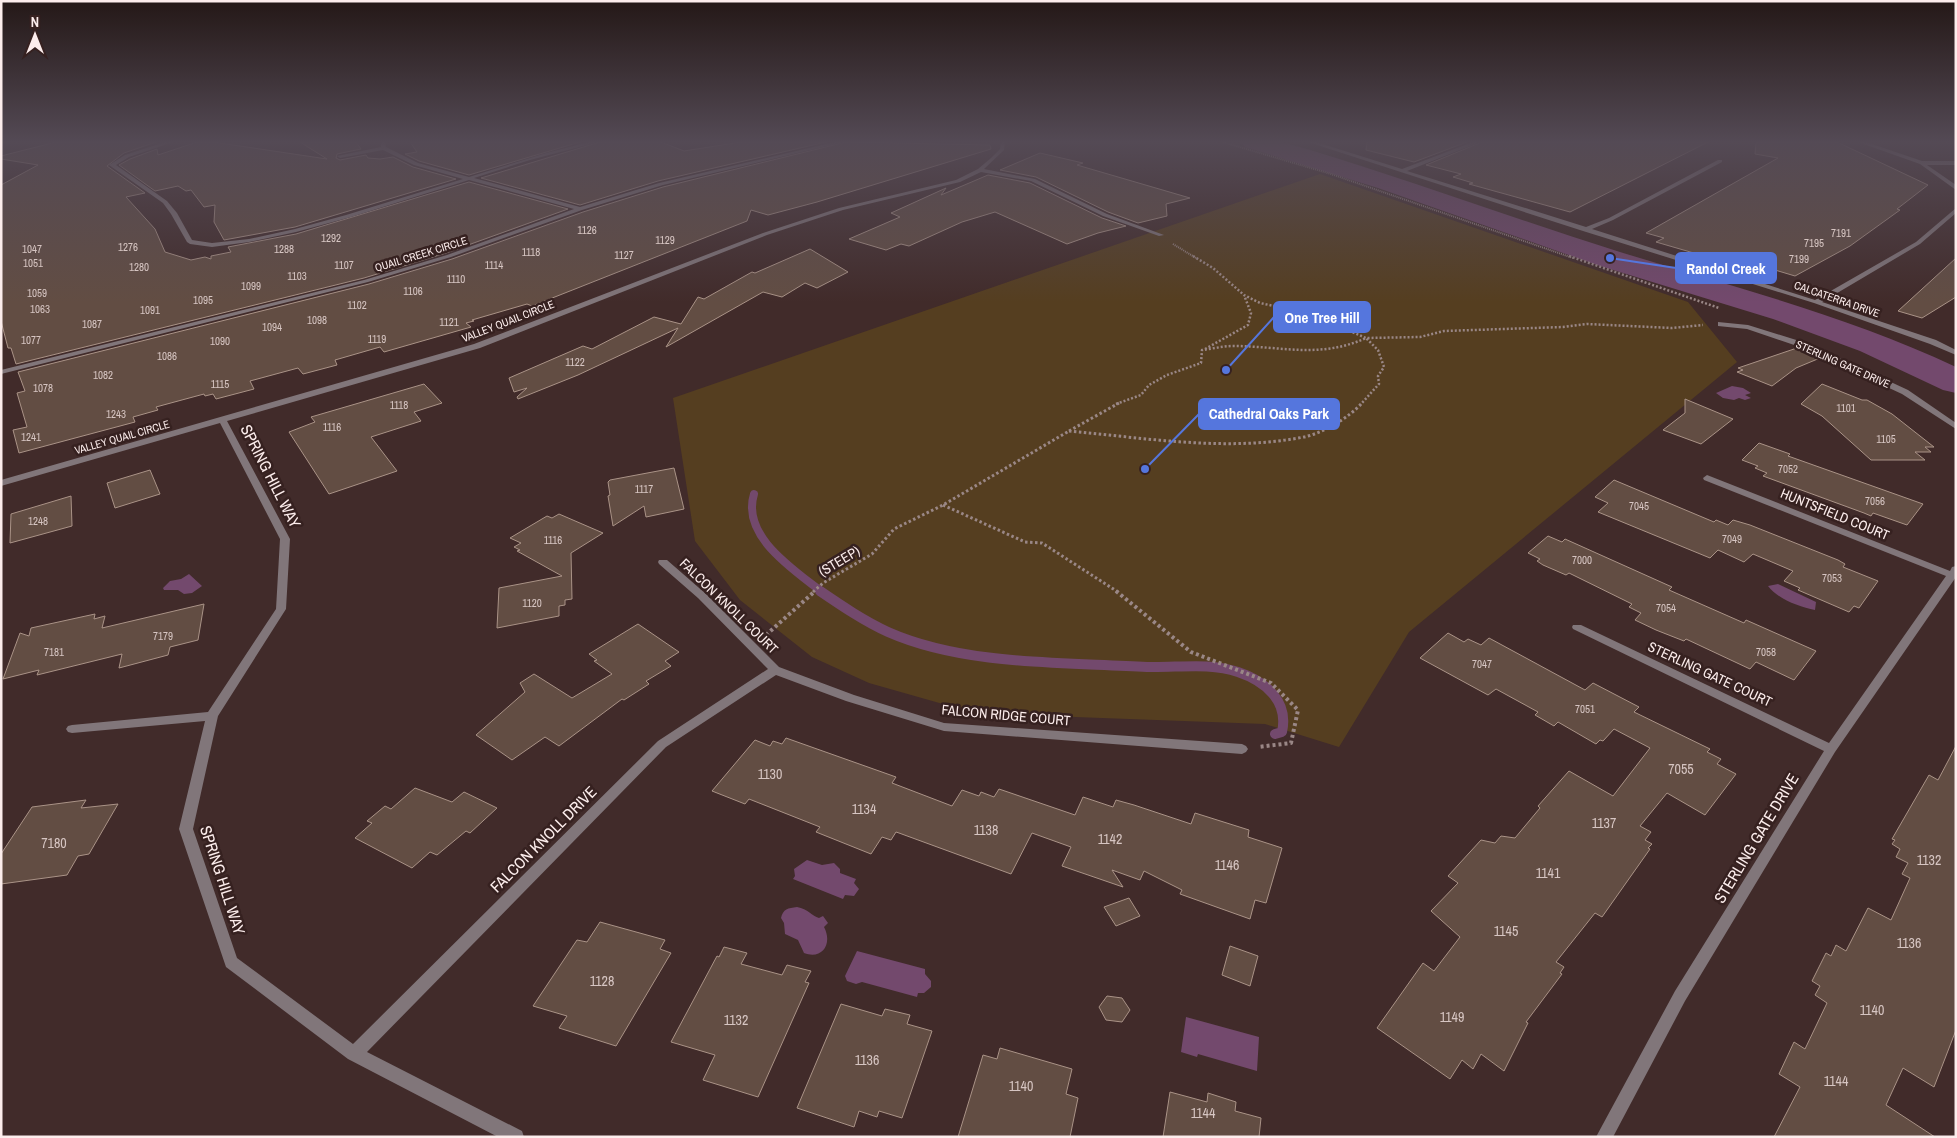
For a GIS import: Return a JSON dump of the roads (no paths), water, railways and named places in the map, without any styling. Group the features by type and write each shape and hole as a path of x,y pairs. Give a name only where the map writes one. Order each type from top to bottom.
{"street":[{"path":"155,195 165,202 174,213 190,242 201,246 229,244 308,227 412,195"},
{"path":"530,195 580,209"},
{"name":"QUAIL CREEK CIRCLE","path":"1,372 374,279 477,247 580,209 628,195"},
{"name":"VALLEY QUAIL CIRCLE","path":"1,483 223,421 477,346 765,234 841,209 899,195"},
{"path":"1064,195 1105,215 1160,235"},
{"name":"CALCATERRA DRIVE","path":"1476,195 1816,302 1933,342 1956,353"},
{"path":"1585,230 1611,219 1656,195"},
{"path":"1816,302 1918,243 1956,210"},
{"name":"STERLING GATE DRIVE","path":"1721,324 1748,327 1806,346 1905,392 1956,427"},
{"name":"SPRING HILL WAY","path":"223,421 285,539 281,609 212,716 186,829 231,962 354,1054 516,1137"},
{"name":"HUNTSFIELD COURT","path":"1707,478 1954,572"},
{"name":"FALCON KNOLL COURT","path":"663,562 702,596 775,670"},
{"name":"STERLING GATE DRIVE","path":"1604,1137 1680,996 1831,749 1954,572"},
{"name":"STERLING GATE COURT","path":"1577,627 1831,749"},
{"name":"FALCON RIDGE COURT","path":"775,670 850,698 944,727 1242,749"},
{"name":"FALCON KNOLL DRIVE","path":"354,1054 662,744 775,670"},
{"path":"72,729 212,716"}],"waterway":[{"path":"1423,195 1608,258 1829,327 1872,343 1956,382"},
{"path":"754,494 752,509 755,524 762,537 784,562 822,592"},
{"path":"820,591 845,608 888,632 918,643 949,651 982,657 1049,663 1147,667 1204,666 1238,672 1266,687 1278,702 1282,711 1282,732 1275,734"}],"place":[{"name":"Randol Creek","path":"1610,258"},
{"name":"One Tree Hill","path":"1226,370"},
{"name":"Cathedral Oaks Park","path":"1145,469"}]}
